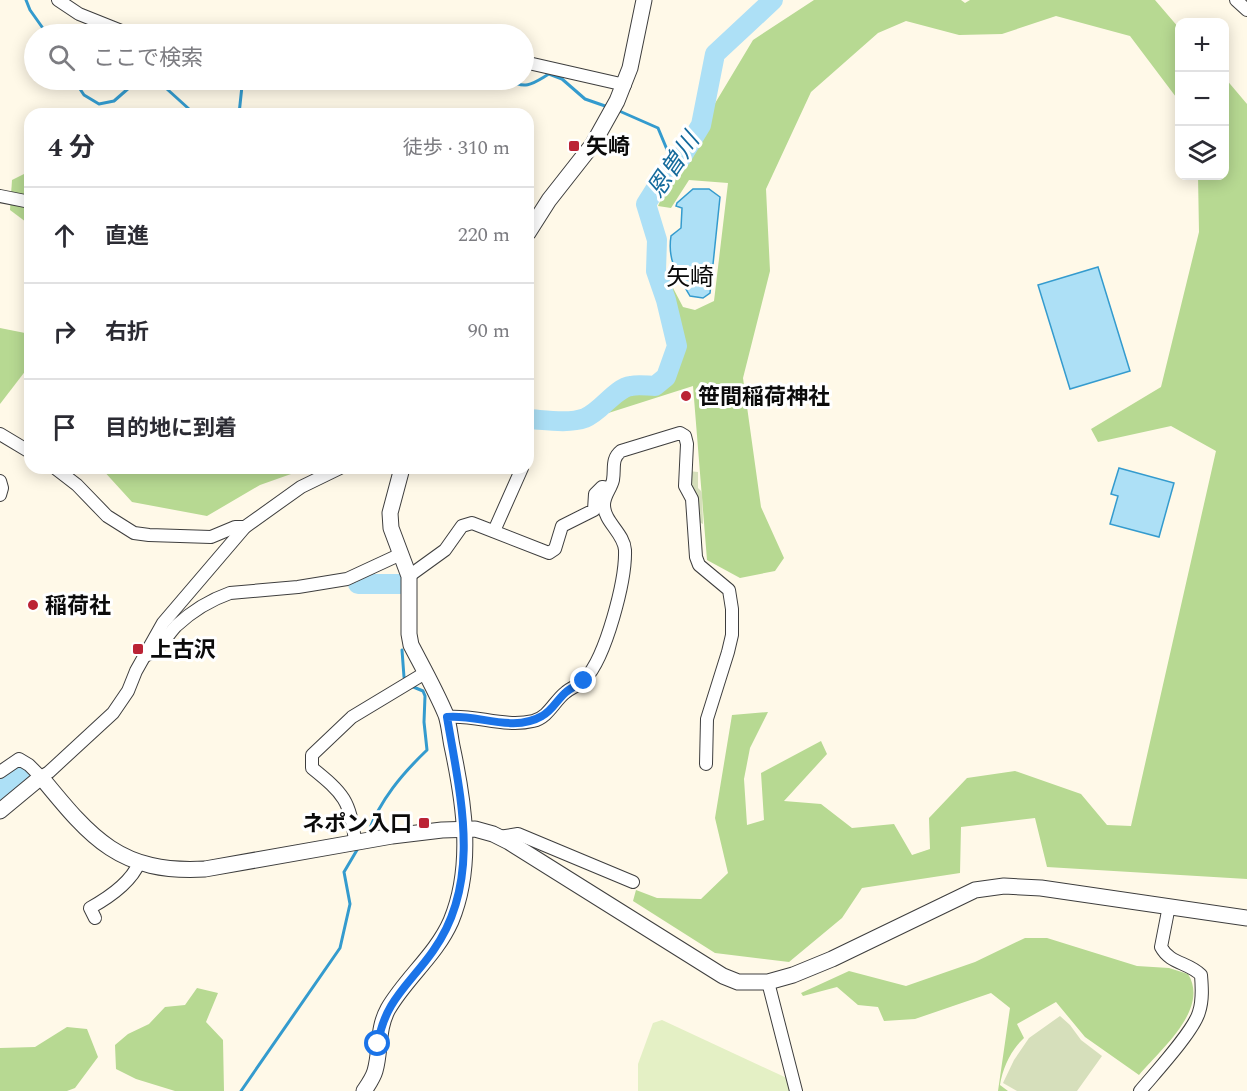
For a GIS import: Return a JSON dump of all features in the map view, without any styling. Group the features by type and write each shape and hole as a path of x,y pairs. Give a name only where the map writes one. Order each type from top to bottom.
{"street":[{"path":"58,0 79,14 104,24"},
{"path":"534,224 549,200 592,144 617,101 625,84 644,0"},
{"path":"1236,0 1247,10"},
{"path":"534,64 625,84"},
{"path":"0,196 24,201"},
{"path":"447,717 460,715 500,722 535,721 546,714 565,692 584,681 598,662 620,590 625,548 605,513 604,504 613,479 614,462 621,451 680,433 685,436 687,444 685,486 692,499 696,557 699,565 729,590 732,609 732,635 707,719 707,756"},
{"path":"0,434 24,448"},
{"path":"63,474 77,485 107,516 134,533 149,536 211,537 235,527 245,527"},
{"path":"0,810 49,772 105,722 128,691 163,623 245,527 301,488 328,474"},
{"path":"364,1091 375,1073 380,1027 387,1011 397,994 434,951 451,921 462,882 465,828 447,717 414,680 409,634 409,576 391,528 390,513 400,474"},
{"path":"494,531 519,474"},
{"path":"0,481 2,488 0,495"},
{"path":"409,576 445,550 462,526 472,523 549,553 555,549 562,526 594,510 595,494 602,487 608,488"},
{"path":"145,656 159,649 175,628 195,610 222,596 230,593 298,587 347,579 401,554"},
{"path":"355,842 348,805 332,784 312,768 312,755 352,717 414,680"},
{"path":"0,772 20,759 41,777 76,819 109,849 139,863 167,869 205,869 355,842 465,828 500,837 723,976 738,982 768,982 793,975 832,959 975,890 1004,886 1041,888 1247,918"},
{"path":"500,837 518,834 633,882"},
{"path":"95,918 90,908 101,902 132,875 139,863"},
{"path":"1140,1091 1186,1034 1199,1014 1203,993 1201,975 1194,968 1171,960 1161,947 1168,906"},
{"path":"768,982 796,1091"}],"green space":[{"path":"814,0 961,0 965,3 970,0 1155,0 1175,23 1175,96 1130,36 1056,16 1002,34 959,35 906,21 878,33 811,92 766,189 770,271 743,378 761,507 784,558 775,571 740,578 707,560 693,386 599,416 592,409 673,366 676,336 671,305 672,286 683,307 695,310 714,301 728,183 689,180 671,208 658,206 672,175 753,40"},
{"path":"1229,83 1247,104 1247,879 1047,867 1035,818 961,827 960,873 862,888 842,918 789,962 715,953 633,901 636,890 657,898 701,899 728,873 715,818 732,715 768,712 750,748 744,779 747,825 764,820 761,773 821,741 827,754 784,801 821,804 852,828 894,824 912,855 930,849 929,818 967,778 1015,771 1081,794 1107,825 1131,826 1216,451 1171,426 1098,442 1091,429 1161,387 1199,232 1198,180 1229,180"},
{"path":"24,174 24,220 10,210 12,180"},
{"path":"0,328 24,333 24,373 0,404"},
{"path":"688,471 698,472 698,488 702,492 703,524 697,521 688,486"},
{"path":"106,474 291,474 260,485 207,516 132,502"},
{"path":"1025,938 1047,938 1137,966 1169,968 1188,974 1193,987 1193,1001 1188,1015 1170,1041 1139,1075 1085,1037 1056,1002 1017,1024 1024,1038 1011,1053 1003,1072 1000,1085 1008,1091 998,1091 1010,1008 991,993 915,1019 884,1021 878,1007 858,1005 837,987 803,996 801,993 849,971 906,986 975,962"},
{"path":"197,988 218,993 206,1022 223,1040 224,1091 175,1091 136,1079 116,1069 115,1045 128,1034 149,1024 165,1007 185,1005"},
{"path":"1060,1016 1081,1040 1102,1056 1077,1091 1017,1091 1003,1083 1014,1060 1029,1038"},
{"path":"662,1020 789,1079 791,1091 638,1091 638,1064 653,1023"},
{"path":"67,1027 87,1029 98,1057 75,1088 67,1091 0,1091 0,1048 35,1047"}],"water":[{"path":"693,189 709,189 720,197 710,293 703,298 690,296 674,268 670,245 671,236 681,228 682,208 676,206 677,203"},
{"path":"1098,267 1130,371 1070,389 1038,285"},
{"path":"1119,468 1174,483 1159,537 1110,524 1118,496 1111,494"}],"waterway":[{"path":"26,0 40,24"},
{"name":"恩曽川","path":"534,419 579,420 591,415 625,388 637,385 655,386 666,377 677,346 666,300 656,271 657,240 646,204 663,177 681,158 701,125 715,54 773,0"},
{"path":"534,82 549,74 562,79 585,99 608,107"},
{"path":"81,90 84,95 99,104 114,101 127,90"},
{"path":"168,90 188,108"},
{"path":"240,108 242,90"},
{"path":"617,110 658,128 673,164"},
{"name":"恩曽川","path":"358,584 400,584"},
{"path":"402,650 404,677 407,681"},
{"path":"368,833 379,809 393,788 427,750 424,722 425,696 423,691 411,686"},
{"name":"恩曽川","path":"0,790 23,773"},
{"path":"241,1091 340,948 350,904 344,872 357,850"}],"place":[{"name":"矢崎","path":"574,146"},
{"name":"笹間稲荷神社","path":"686,396"},
{"name":"稲荷社","path":"33,605"},
{"name":"上古沢","path":"138,649"},
{"name":"ネポン入口","path":"424,823"}],"district":[{"name":"矢崎","path":"690,277"}],"route":[{"path":"378,1044 380,1027 397,994 434,951 451,921 462,882 465,828 447,717 460,715 500,722 535,721 546,714 565,692 584,681"}]}
